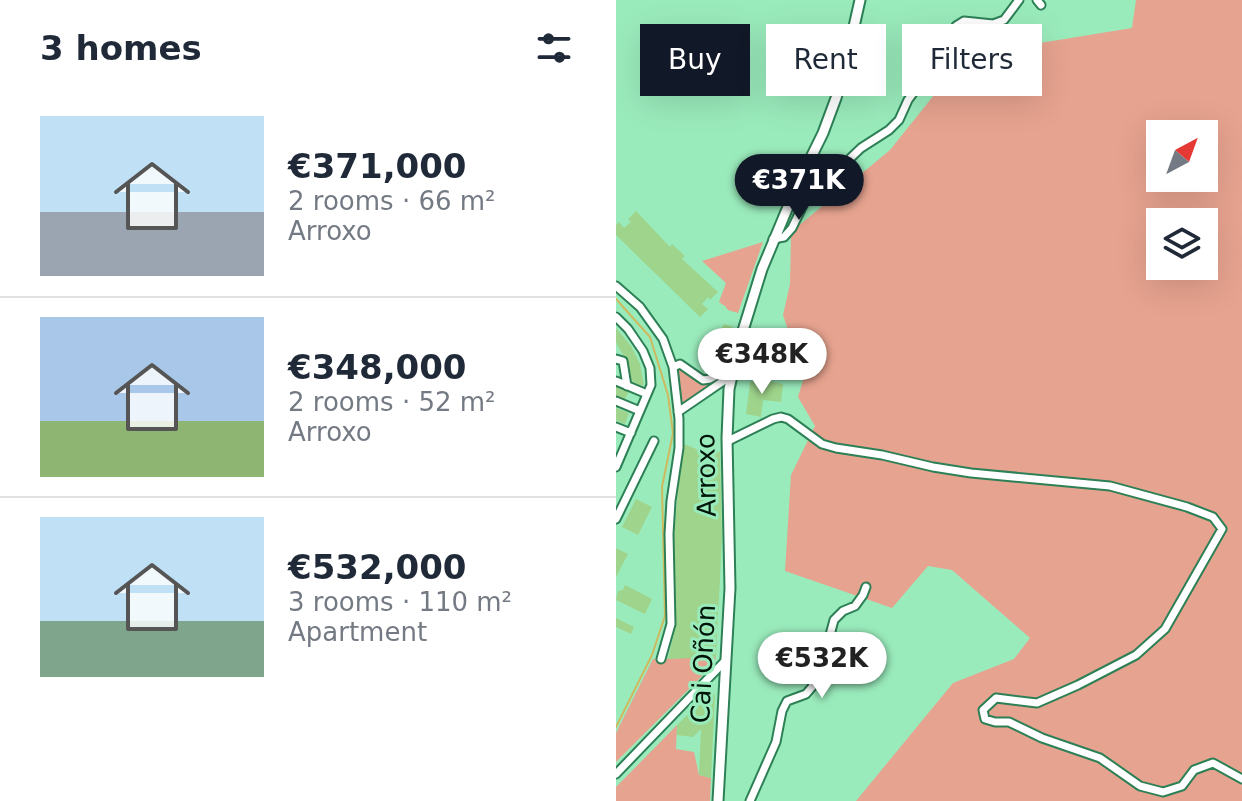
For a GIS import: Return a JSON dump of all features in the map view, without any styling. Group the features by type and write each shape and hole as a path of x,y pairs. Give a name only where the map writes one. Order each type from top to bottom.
{"street":[{"name":"Arroxo","path":"729,529 728,405 750,301 773,239 823,133 836,98 858,0"},
{"path":"773,239 784,237 792,228 808,195 861,148 899,120 908,100 943,53 956,26 964,21 993,24 1004,20 1019,0"},
{"path":"616,286 640,307 663,339 673,367 679,448 669,534 671,624 661,659"},
{"path":"616,317 643,351 650,368 651,385 616,467"},
{"path":"616,359 623,361 627,386"},
{"path":"673,367 680,364 703,380 733,371"},
{"path":"678,412 733,371"},
{"path":"616,381 647,394"},
{"path":"616,401 640,412"},
{"path":"728,441 781,417 798,424 822,444 836,448 971,473 1110,486 1213,517 1222,529 1165,629 1136,655 1037,703 996,698 983,710 985,719 1009,722 1042,738 1100,758 1140,786 1163,792 1182,786 1194,770 1213,763 1242,779"},
{"path":"616,427 631,433"},
{"path":"616,519 654,441"},
{"name":"Cai Oñón","path":"718,801 730,588 729,529"},
{"path":"750,801 776,742 787,701 806,694 812,687 834,620 843,611 855,606 866,587"},
{"path":"616,774 724,662"}],"shaded area":[{"path":"1136,0 1242,0 1242,801 856,801 953,683 1014,659 1030,638 952,570 928,566 892,608 785,571 791,475 815,426 798,397 804,377 783,315 790,284 791,236 797,227 890,150 933,96 1042,96 1042,43 1132,28"},
{"path":"763,242 738,313 728,310 719,302 726,283 702,261"},
{"path":"678,367 710,385 682,405 676,370"},
{"path":"716,657 714,664 616,762 616,733 653,659"},
{"path":"677,725 676,749 694,752 699,775 711,778 710,801 616,801 616,787"}],"building":[{"path":"636,211 670,247 672,244 685,256 682,259 718,292 702,304 708,309 700,317 616,235 616,225 619,222 624,228"},
{"path":"724,324 733,327 728,348 719,367 710,375 702,365"},
{"path":"616,328 631,346 640,364 644,385 633,386 625,358 616,343"},
{"path":"757,379 783,384 781,402 763,400 761,417 746,414 750,383"},
{"path":"616,386 629,391 624,401 616,398"},
{"path":"616,408 629,413 625,424 616,420"},
{"path":"682,443 703,452 720,452 722,538 716,657 668,659 675,629 674,535"},
{"path":"636,499 652,507 638,535 622,527"},
{"path":"616,548 628,554 616,577"},
{"path":"625,585 652,599 645,614 616,600 618,591 623,590"},
{"path":"616,618 634,627 631,634 616,627"},
{"path":"711,692 715,695 711,778 699,775 701,729 693,737 677,735 677,725"}],"waterway":[{"path":"616,299 650,337 668,395 673,433 662,487 665,616 652,655 616,727"}]}
